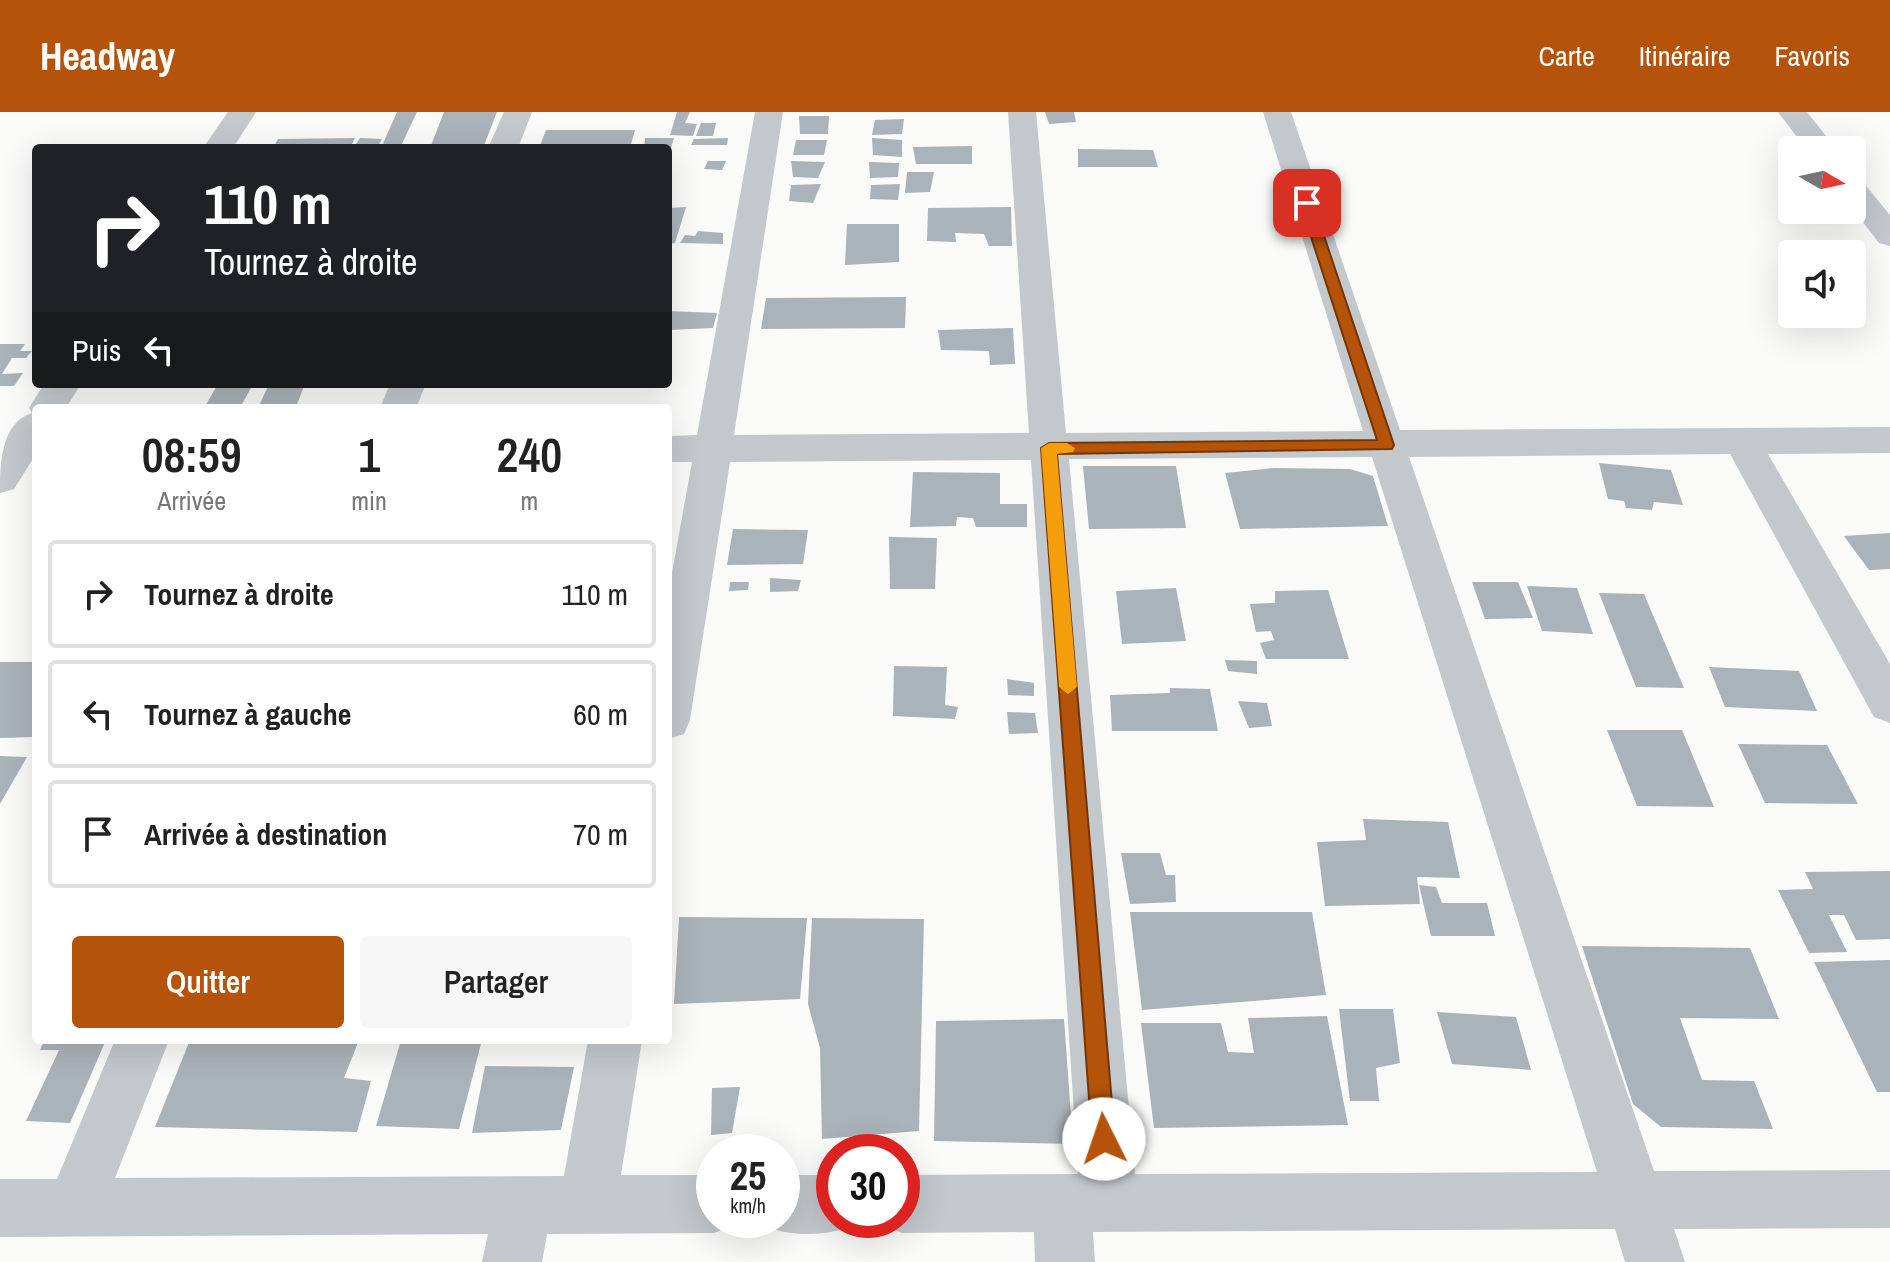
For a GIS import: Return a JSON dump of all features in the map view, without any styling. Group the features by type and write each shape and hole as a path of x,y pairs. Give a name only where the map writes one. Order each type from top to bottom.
{"street":[{"path":"221,144 242,112"},
{"path":"505,144 518,112"},
{"path":"672,696 769,112"},
{"path":"1022,112 1049,448 1085,1203 1065,1262"},
{"path":"1277,112 1655,1262"},
{"path":"1792,112 1811,136"},
{"path":"1866,206 1890,236"},
{"path":"672,449 1890,440"},
{"path":"1742,442 1890,704"},
{"path":"74,1208 140,1044"},
{"path":"588,1205 614,1044"},
{"path":"920,1204 1890,1199"},
{"path":"0,1208 696,1204"},
{"path":"512,1262 524,1205"}],"building":[{"path":"397,112 417,112 402,144 383,144"},
{"path":"444,112 497,112 485,144 432,144"},
{"path":"677,112 690,112 685,123 697,124 693,136 670,135"},
{"path":"1045,112 1074,112 1076,122 1049,124"},
{"path":"799,116 829,116 828,134 800,134"},
{"path":"904,119 902,134 872,135 875,120"},
{"path":"701,123 716,123 713,136 696,136"},
{"path":"546,130 635,130 631,144 541,144"},
{"path":"355,138 352,144 275,144 278,139"},
{"path":"360,138 382,139 379,144 356,144"},
{"path":"645,138 674,138 672,144 644,144"},
{"path":"728,138 727,145 691,145 694,139"},
{"path":"872,138 902,140 902,157 873,155"},
{"path":"796,140 827,140 824,155 793,155"},
{"path":"972,146 972,164 916,164 913,147"},
{"path":"1078,149 1153,150 1158,167 1078,167"},
{"path":"708,161 726,161 722,170 704,169"},
{"path":"791,161 825,162 818,178 793,177"},
{"path":"869,162 899,163 898,177 870,178"},
{"path":"907,172 934,172 930,192 905,193"},
{"path":"821,184 813,203 789,201 791,185"},
{"path":"900,184 898,200 870,199 871,185"},
{"path":"686,207 675,243 672,243 672,208"},
{"path":"1011,207 1012,246 989,246 984,234 955,233 956,242 927,241 928,208"},
{"path":"847,224 899,224 899,262 845,265"},
{"path":"698,231 723,233 723,244 680,243 685,235 695,236"},
{"path":"906,297 905,328 761,329 766,298"},
{"path":"672,311 717,313 713,328 672,330"},
{"path":"1013,328 1015,364 990,365 989,351 941,350 938,330"},
{"path":"0,344 25,344 20,351 32,351 26,358 12,358 2,374 23,373 14,386 0,386"},
{"path":"216,388 251,388 242,404 206,404"},
{"path":"267,388 303,388 297,404 260,404"},
{"path":"1599,463 1671,470 1683,505 1654,502 1652,510 1626,508 1624,501 1608,499"},
{"path":"1083,466 1176,466 1186,528 1089,529"},
{"path":"1274,468 1350,469 1373,476 1388,526 1240,529 1225,473"},
{"path":"913,472 1000,473 1000,504 1027,504 1027,527 976,527 973,518 957,517 956,526 910,527"},
{"path":"733,529 808,530 803,564 727,565"},
{"path":"1890,533 1890,569 1869,570 1844,536"},
{"path":"889,537 937,538 935,589 890,589"},
{"path":"770,578 801,580 798,591 770,592"},
{"path":"730,582 749,582 748,590 729,591"},
{"path":"1472,582 1518,582 1533,618 1485,619"},
{"path":"1527,586 1577,588 1593,634 1542,631"},
{"path":"1176,588 1186,641 1122,644 1116,591"},
{"path":"1328,590 1349,659 1266,659 1260,643 1274,640 1271,631 1256,632 1250,604 1275,603 1275,591"},
{"path":"1599,593 1644,594 1684,688 1636,687"},
{"path":"1225,660 1257,661 1257,674 1228,671"},
{"path":"0,662 32,662 32,737 0,738"},
{"path":"894,666 947,667 945,705 958,707 955,719 893,716"},
{"path":"1709,667 1799,671 1817,711 1725,707"},
{"path":"1007,679 1034,683 1034,696 1008,695"},
{"path":"1170,688 1210,689 1218,731 1112,731 1110,695 1170,693"},
{"path":"1238,701 1267,703 1272,726 1249,728"},
{"path":"1007,712 1035,713 1038,733 1009,734"},
{"path":"1607,730 1682,730 1714,807 1637,806"},
{"path":"1738,744 1827,745 1858,804 1765,803"},
{"path":"0,756 27,757 0,804"},
{"path":"1363,819 1448,822 1460,878 1417,877 1420,904 1325,906 1317,842 1366,840"},
{"path":"1121,853 1160,853 1166,875 1175,875 1176,902 1130,904"},
{"path":"1890,871 1890,939 1856,940 1844,915 1829,915 1847,952 1809,953 1778,890 1813,889 1805,872"},
{"path":"1419,885 1436,887 1442,903 1487,903 1495,936 1431,936"},
{"path":"1130,912 1312,912 1326,995 1142,1010"},
{"path":"679,917 807,918 800,999 674,1004"},
{"path":"812,918 924,919 919,1131 822,1134 820,1048 808,1004"},
{"path":"1582,946 1750,948 1779,1019 1680,1018 1702,1080 1754,1081 1773,1129 1661,1127 1633,1104"},
{"path":"1890,960 1890,1092 1877,1092 1814,962"},
{"path":"1339,1009 1393,1009 1400,1063 1376,1068 1379,1101 1350,1101"},
{"path":"1437,1012 1516,1017 1531,1070 1452,1064"},
{"path":"1327,1016 1348,1125 1154,1128 1141,1023 1221,1023 1228,1052 1254,1053 1248,1018"},
{"path":"1064,1019 1073,1144 934,1141 936,1021"},
{"path":"42,1044 104,1044 70,1123 26,1121 59,1050 40,1050"},
{"path":"188,1044 357,1044 344,1078 371,1081 357,1132 155,1127"},
{"path":"400,1044 481,1044 459,1129 376,1126"},
{"path":"485,1066 574,1067 561,1130 472,1133"},
{"path":"740,1087 732,1133 711,1134 712,1088"}],"slow traffic":[{"path":"1067,448 1049,448 1068,687"}],"route":[{"path":"1104,1139 1049,448 1386,445 1307,203"}]}
